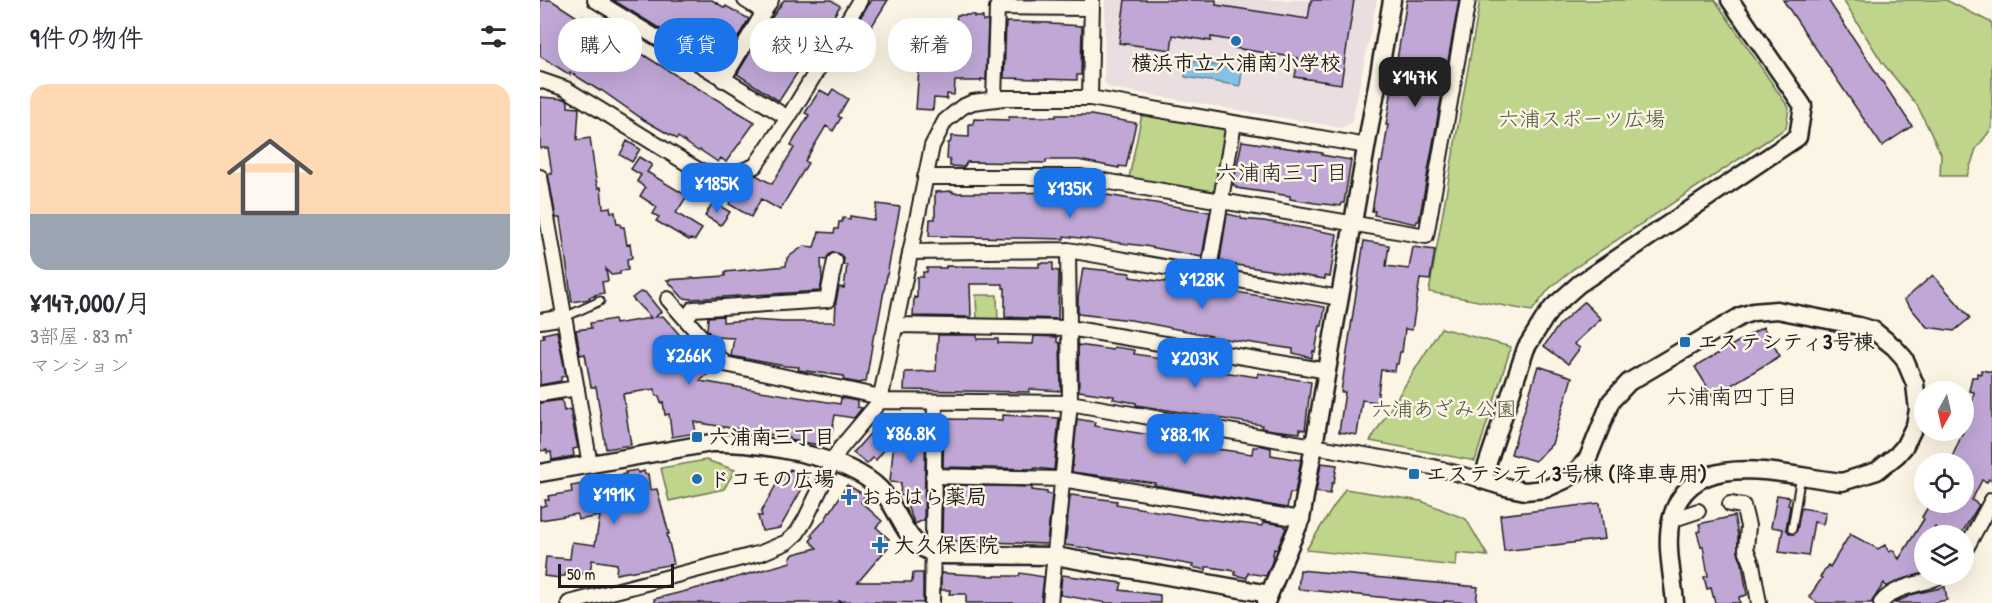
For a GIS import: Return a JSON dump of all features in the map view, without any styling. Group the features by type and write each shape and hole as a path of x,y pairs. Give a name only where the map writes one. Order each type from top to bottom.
{"street":[{"path":"595,0 788,118"},
{"path":"723,80 768,6 745,0"},
{"path":"540,80 566,89 698,170 715,176 729,176 756,166 860,0"},
{"path":"540,472 711,443 736,442 762,445 847,466 872,482 892,504 906,531 918,544 932,553 939,555 1055,556 1266,601 1301,519 1392,0"},
{"path":"925,177 1081,177 1426,236 1468,0"},
{"path":"1482,480 1521,361 1534,334 1553,308 1579,284 1798,138 1803,106 1730,0"},
{"path":"994,99 997,7 1092,4 1090,98"},
{"path":"568,603 606,598 761,554 787,542 797,533 839,450 881,399 932,146 945,121 967,105 994,99 1090,98 1367,146"},
{"path":"1208,274 1234,123"},
{"path":"540,177 545,236 565,317 590,465"},
{"path":"910,252 1068,250 1340,298"},
{"path":"1050,603 1070,403 1068,250"},
{"path":"686,319 693,309 827,300 835,261"},
{"path":"668,299 725,364 881,399 934,402 1070,403 1433,467 1525,491 1545,489 1574,474 1588,459 1611,401 1629,382 1741,316 1766,309 1788,311 1873,330 1904,358 1915,384 1918,410 1915,425 1904,447 1877,471 1842,482 1756,470 1716,472 1693,485 1679,500 1671,520 1670,551 1675,603"},
{"path":"540,321 565,317"},
{"path":"895,325 1069,328 1328,371"},
{"path":"540,394 577,388"},
{"path":"932,603 934,402"},
{"path":"933,476 1062,479 1301,519"},
{"path":"1974,533 1992,500"},
{"path":"1730,504 1743,506 1748,526 1746,549 1752,564 1759,603"},
{"path":"1671,520 1698,511"},
{"path":"1881,603 1885,598 1914,584"}],"lane":[{"path":"565,317 600,301"},
{"path":"1792,529 1801,476"}],"shaded area":[{"name":"横浜市立六浦南小学校","path":"1105,0 1377,0 1352,122 1342,128 1110,88 1104,82"}],"green space":[{"name":"六浦スポーツ広場","path":"1480,0 1715,0 1789,108 1786,128 1573,269 1549,289 1532,311 1429,292"},
{"path":"1843,0 1946,0 1992,23 1992,128 1976,149 1967,176 1940,176 1941,154 1917,105 1882,62"},
{"path":"1142,114 1230,129 1220,194 1129,178"},
{"path":"976,295 997,295 998,322 977,321"},
{"name":"六浦あざみ公園","path":"1441,328 1511,347 1475,461 1370,441"},
{"name":"ドコモの広場","path":"706,460 735,470 724,489 669,501 661,468"},
{"path":"1345,489 1421,501 1466,519 1488,556 1457,553 1456,566 1306,550"}],"water":[{"path":"1188,60 1242,70 1240,86 1185,77"}],"building":[{"path":"540,0 551,0 578,18 558,18 558,67 540,56"},
{"path":"613,0 712,0 749,19 738,37 738,18 654,18 654,25"},
{"path":"784,0 831,0 840,6 833,18 772,18"},
{"path":"871,0 888,0 876,19 860,18"},
{"path":"1125,0 1216,0 1216,5 1308,19 1311,0 1354,0 1341,84 1295,77 1298,58 1234,48 1235,41 1211,37 1211,41 1173,35 1171,50 1119,43"},
{"path":"1407,0 1459,0 1419,221 1416,224 1374,215 1375,211 1372,211 1380,162 1382,162"},
{"path":"1783,0 1828,0 1912,126 1882,146"},
{"path":"957,15 974,15 974,17 983,17 983,21 988,21 986,80 955,81 954,95 947,94 947,99 934,98 933,110 916,109 919,72 972,72 972,18 956,18"},
{"path":"1006,22 1082,26 1081,75 1077,75 1077,80 1004,78"},
{"path":"750,52 750,72 798,72 779,101 737,74"},
{"path":"642,54 654,61 654,72 671,72 755,122 726,162 721,158 718,162 678,137 677,139 644,120 570,72 642,72"},
{"path":"833,89 848,99 838,116 841,118 833,131 826,126 805,161 808,163 780,210 761,199 751,217 729,204 735,192 741,196 753,176 756,175 772,184 794,148 791,145 809,115 805,113 820,90 829,95"},
{"path":"540,97 565,99 568,101 568,107 579,108 577,140 590,138 596,180 598,188 601,187 603,208 610,207 611,212 615,212 617,224 624,227 627,245 630,244 632,258 627,259 628,270 611,275 606,269 608,281 602,282 604,293 589,297 590,299 572,302 560,218 556,218 548,174 552,174 548,148 540,148"},
{"path":"1056,115 1091,115 1136,123 1126,167 1119,166 1119,168 1078,160 1046,160 1046,163 967,162 964,167 950,166 950,159 947,159 948,143 952,136 969,137 969,124 973,124 974,119 1009,120 1009,117 1056,117"},
{"path":"627,141 640,149 632,162 620,155"},
{"path":"1242,141 1322,153 1322,155 1351,160 1344,203 1341,206 1315,203 1290,199 1290,196 1236,188 1233,185"},
{"path":"639,157 652,165 647,172 687,196 676,213 702,229 695,240 689,240 656,221 659,217 653,214 657,207 640,196 645,188 637,181 641,175 631,169"},
{"path":"1078,188 1095,193 1210,212 1202,257 1145,246 1064,236 1064,239 929,236 930,219 935,219 935,192 1017,193"},
{"path":"713,202 730,212 721,225 705,216"},
{"path":"877,204 900,207 866,382 843,380 844,376 798,370 799,367 731,356 734,338 713,337 707,330 708,317 723,316 723,322 750,320 835,322 839,287 844,288 847,265 843,265 844,259 840,254 833,252 826,260 821,259 820,291 692,299 683,298 667,280 725,276 725,272 786,266 787,258 804,246 814,247 819,232 834,233 843,218 850,219 850,216 874,220"},
{"path":"1227,214 1241,217 1241,219 1337,234 1330,277 1325,276 1325,279 1224,263 1220,260"},
{"path":"1364,241 1389,245 1386,266 1409,269 1413,247 1435,250 1430,280 1420,279 1412,330 1405,329 1398,364 1396,364 1395,371 1381,370 1377,402 1362,400 1357,435 1339,432 1345,392 1341,392"},
{"path":"1039,263 1053,263 1053,270 1059,271 1058,319 1005,317 1003,284 970,284 971,317 913,316 914,297 917,298 917,277 923,277 923,272 927,272 927,268 946,268 946,266 1039,267"},
{"path":"1083,268 1130,273 1130,277 1165,282 1166,280 1325,307 1315,352 1313,351 1312,358 1293,353 1293,349 1212,337 1131,320 1078,314"},
{"path":"1933,275 1970,318 1954,331 1927,327 1904,300"},
{"path":"640,292 645,292 661,312 655,317 663,316 694,351 697,349 715,368 700,381 840,404 841,398 857,401 857,407 862,408 854,418 835,415 830,442 825,441 825,446 694,422 696,433 672,437 669,414 665,415 663,402 661,403 659,396 656,396 655,389 623,394 631,445 606,449 596,387 591,387 585,354 580,355 576,330 591,328 590,323 614,319 615,324 651,318 632,298"},
{"path":"1584,302 1601,319 1574,344 1580,348 1568,364 1544,346 1559,325"},
{"path":"1763,327 1780,356 1713,396 1695,367"},
{"path":"557,331 566,376 561,377 561,381 540,385 540,338 544,337 543,334"},
{"path":"938,335 977,335 977,339 998,339 998,343 1033,344 1034,336 1057,337 1057,342 1060,343 1061,391 904,390 905,372 936,371"},
{"path":"1078,345 1113,350 1114,347 1135,350 1134,354 1214,366 1223,372 1257,377 1258,373 1311,382 1305,430 1300,429 1300,433 1261,428 1262,425 1136,405 1136,403 1113,399 1114,396 1079,391"},
{"path":"1538,366 1572,377 1552,444 1535,461 1511,454"},
{"path":"1981,370 1992,372 1992,481 1982,480 1974,496 1974,453 1954,453 1959,441 1974,441 1974,381 1971,381 1972,377 1977,377 1977,373 1981,374"},
{"path":"562,400 564,411 570,409 578,448 573,449 574,456 552,460 551,452 540,451 540,403"},
{"path":"1003,415 1059,418 1054,470 943,467 944,419 1003,420"},
{"path":"896,418 926,418 924,520 915,524 900,495 901,483 890,482"},
{"path":"1077,419 1095,422 1094,426 1194,442 1194,440 1217,443 1217,449 1252,454 1253,447 1259,445 1271,448 1271,455 1301,460 1295,493 1290,493 1287,508 1154,485 1155,483 1072,472"},
{"path":"874,429 890,443 876,460 873,458 867,464 853,453"},
{"path":"1321,463 1337,465 1330,494 1316,492"},
{"path":"790,469 808,478 780,528 762,531 758,516 762,516 761,512 782,474 786,476"},
{"path":"637,470 638,473 644,471 648,474 650,490 657,489 674,564 616,574 617,564 592,560 590,572 586,571 585,574 566,572 565,576 560,576 560,578 544,576 546,557 570,559 572,542 595,545 600,516 578,520 577,514 540,520 540,507 546,505 545,500 549,500 548,496 572,492 571,486 602,481 602,478"},
{"path":"847,485 865,495 861,502 882,521 876,527 889,539 886,543 889,546 858,582 912,582 913,573 923,573 923,603 839,601 841,603 655,603 654,599 791,562 790,558 794,554 817,548 810,541 813,537 811,535 824,521"},
{"path":"943,485 1032,487 1032,490 1047,492 1052,495 1047,544 942,539"},
{"path":"1071,495 1117,501 1116,504 1190,517 1262,526 1263,522 1284,525 1286,528 1277,550 1274,549 1266,576 1248,573 1247,578 1235,575 1235,571 1210,567 1206,567 1206,570 1192,567 1193,565 1065,545"},
{"path":"1777,495 1790,497 1786,529 1791,534 1797,530 1801,508 1826,512 1823,524 1814,522 1808,556 1779,552 1783,529 1771,527"},
{"path":"1974,501 1979,505 1967,525 1920,525 1924,519 1922,517 1924,513 1974,513"},
{"path":"1600,503 1605,539 1504,551 1500,515"},
{"path":"1734,516 1738,535 1738,552 1747,595 1739,597 1740,603 1715,603 1711,588 1707,589 1704,577 1708,576 1703,546 1701,547 1697,532 1701,531 1699,524"},
{"path":"1850,534 1878,549 1885,545 1889,552 1893,550 1899,559 1914,535 1914,576 1886,587 1884,583 1871,603 1818,603 1809,597"},
{"path":"1300,570 1478,587 1476,603 1444,601 1440,603 1298,589"},
{"path":"941,573 1019,576 1020,573 1044,577 1041,603 966,603 966,594 949,594 950,590 941,590"},
{"path":"1062,575 1122,583 1120,590 1160,595 1160,603 1107,603 1060,595"},
{"path":"1945,587 1947,600 1931,603 1894,603 1914,594"}],"place":[{"name":"横浜市立六浦南小学校","path":"1236,41"},
{"name":"エステシティ3号棟","path":"1685,342"},
{"name":"六浦南三丁目","path":"697,437"},
{"name":"エステシティ3号棟 (降車専用)","path":"1414,474"},
{"name":"ドコモの広場","path":"697,479"},
{"name":"おおはら薬局","path":"849,497"},
{"name":"大久保医院","path":"880,545"}],"district":[{"name":"六浦南三丁目","path":"1282,172"},
{"name":"六浦南四丁目","path":"1732,396"}]}
